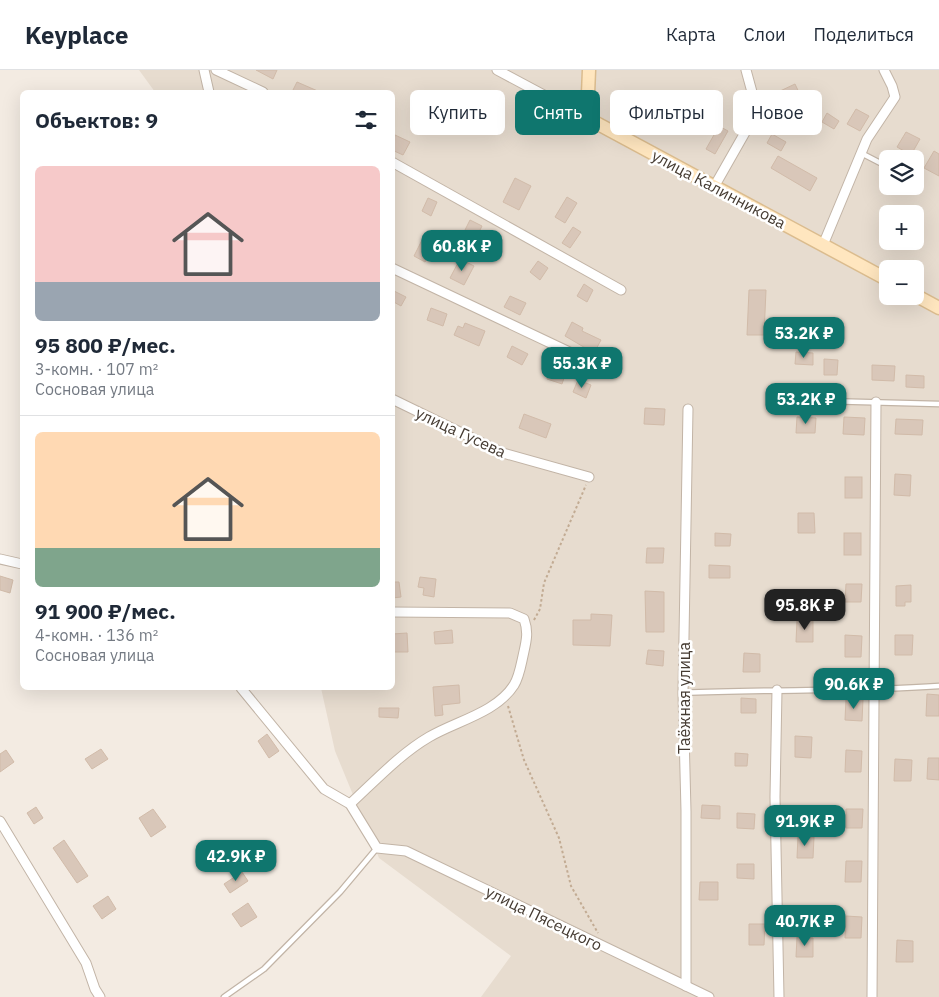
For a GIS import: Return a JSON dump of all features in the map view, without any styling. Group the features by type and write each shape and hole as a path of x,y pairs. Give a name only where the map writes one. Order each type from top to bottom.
{"main road":[{"path":"589,90 590,70"},
{"name":"улица Калинникова","path":"600,125 879,275"},
{"path":"924,300 939,308"}],"street":[{"path":"204,70 209,90"},
{"path":"216,70 259,90"},
{"name":"улица Калинникова","path":"497,70 534,90"},
{"path":"714,187 751,122 755,103 746,70"},
{"path":"823,245 867,138 895,97 884,70"},
{"path":"395,164 621,290"},
{"path":"395,269 599,366"},
{"name":"улица Гусева","path":"395,400 503,453 589,477"},
{"path":"872,997 876,402"},
{"name":"Таёжная улица","path":"686,986 686,811 683,693 688,409"},
{"path":"0,559 20,564"},
{"path":"350,804 409,751 429,737 492,706 505,696 514,685 520,669 528,631 524,619 510,612 395,612"},
{"path":"243,690 324,789 350,804 377,848"},
{"path":"777,690 775,797 778,997"},
{"path":"0,820 86,963 94,989 100,997"},
{"name":"улица Пясецкого","path":"377,848 406,851 709,997"}],"lane":[{"path":"861,153 879,162"},
{"path":"785,400 939,404"},
{"path":"683,693 777,690 875,690 939,686"},
{"path":"224,997 264,968 340,892 377,848"}],"path":[{"path":"528,631 540,609 544,583 589,477"},
{"path":"505,696 524,760 559,838 572,886 606,948"}],"shaded area":[{"path":"139,70 939,70 939,997 481,997 511,956 379,858 335,751 321,690 395,690 395,90 154,90"}],"building":[{"path":"256,70 277,70 273,79"},
{"path":"297,82 315,90 293,90"},
{"path":"795,84 798,90 782,90"},
{"path":"856,109 869,116 860,131 847,124"},
{"path":"827,113 839,121 834,129 822,122"},
{"path":"723,128 728,131 715,154 706,149 714,135 723,135"},
{"path":"906,132 920,139 914,150 902,150 897,147"},
{"path":"395,135 410,142 403,155 395,151"},
{"path":"771,135 786,142 781,151 767,143"},
{"path":"934,151 939,154 939,176 924,168"},
{"path":"778,156 817,178 810,191 771,168"},
{"path":"515,178 531,186 519,210 503,202"},
{"path":"567,197 577,203 565,223 555,217"},
{"path":"428,198 437,202 431,216 422,211"},
{"path":"470,220 482,226 475,240 463,234"},
{"path":"573,227 581,232 570,248 562,243"},
{"path":"422,240 434,246 425,262 414,256"},
{"path":"460,259 474,266 464,285 450,278"},
{"path":"538,261 548,268 540,280 530,272"},
{"path":"584,284 593,290 587,302 577,296"},
{"path":"749,290 766,290 764,335 747,335"},
{"path":"395,292 406,297 401,306 395,303"},
{"path":"510,296 526,303 520,315 504,307"},
{"path":"431,308 447,314 443,326 427,320"},
{"path":"572,322 583,328 582,331 601,340 594,353 565,336"},
{"path":"801,322 817,322 817,335 801,335"},
{"path":"465,323 485,331 479,346 454,335 458,326 463,328"},
{"path":"512,346 528,354 522,365 507,357"},
{"path":"796,352 813,353 813,365 795,364"},
{"path":"824,359 838,360 837,375 824,375"},
{"path":"551,364 567,369 562,384 547,379"},
{"path":"872,365 895,366 894,381 872,380"},
{"path":"906,375 924,376 924,388 906,387"},
{"path":"578,380 591,385 586,398 573,392"},
{"path":"645,408 665,409 664,425 644,424"},
{"path":"524,414 551,424 546,438 519,428"},
{"path":"797,417 816,418 815,433 796,433"},
{"path":"844,417 865,418 864,435 843,434"},
{"path":"896,419 923,420 922,435 895,434"},
{"path":"895,474 911,475 910,496 894,495"},
{"path":"845,477 862,477 862,498 845,498"},
{"path":"798,513 814,513 815,533 798,533"},
{"path":"715,533 731,534 730,546 715,546"},
{"path":"844,533 861,533 861,555 844,555"},
{"path":"647,548 664,548 663,563 646,563"},
{"path":"709,565 730,566 730,578 709,578"},
{"path":"0,576 13,580 10,593 0,590"},
{"path":"420,577 436,579 434,597 423,595 424,588 418,587"},
{"path":"395,582 399,582 401,597 395,598"},
{"path":"846,584 862,584 861,602 845,602"},
{"path":"911,585 911,602 905,602 905,606 896,606 896,586"},
{"path":"645,591 664,592 664,632 646,632"},
{"path":"591,614 612,615 610,646 573,645 573,620 591,620"},
{"path":"797,620 813,621 813,642 796,642"},
{"path":"452,630 453,643 435,644 434,632"},
{"path":"407,633 408,652 395,652 395,634"},
{"path":"845,635 862,636 861,657 845,657"},
{"path":"895,635 913,635 912,655 895,655"},
{"path":"648,650 664,651 663,666 646,664"},
{"path":"744,653 760,654 760,672 743,672"},
{"path":"459,685 460,703 442,705 443,715 435,716 433,687"},
{"path":"927,694 939,695 939,716 926,716"},
{"path":"741,698 756,699 756,713 741,713"},
{"path":"846,699 863,699 862,721 845,720"},
{"path":"379,708 399,708 398,718 379,717"},
{"path":"267,734 279,751 269,758 258,741"},
{"path":"795,736 812,737 811,758 795,757"},
{"path":"101,749 108,759 92,769 85,759"},
{"path":"6,750 14,762 0,772 0,754"},
{"path":"846,750 862,751 861,772 845,772"},
{"path":"735,753 748,754 747,766 735,766"},
{"path":"928,758 939,758 939,780 927,779"},
{"path":"895,759 912,760 911,781 894,781"},
{"path":"702,805 720,806 720,819 701,818"},
{"path":"36,807 43,818 34,824 27,813"},
{"path":"153,809 166,827 151,837 139,818"},
{"path":"846,809 863,809 862,828 846,828"},
{"path":"737,813 755,814 754,829 737,828"},
{"path":"798,836 814,837 813,858 797,858"},
{"path":"64,840 88,876 77,883 53,848"},
{"path":"846,861 862,861 861,882 845,882"},
{"path":"737,864 754,864 754,879 737,878"},
{"path":"242,872 248,881 230,893 224,884"},
{"path":"700,882 718,882 718,900 699,900"},
{"path":"108,896 116,909 102,919 93,906"},
{"path":"248,903 257,917 241,927 232,914"},
{"path":"846,916 862,917 861,938 845,938"},
{"path":"749,924 765,924 764,945 749,945"},
{"path":"797,937 813,938 813,957 796,957"},
{"path":"897,940 913,941 913,962 896,962"}]}
